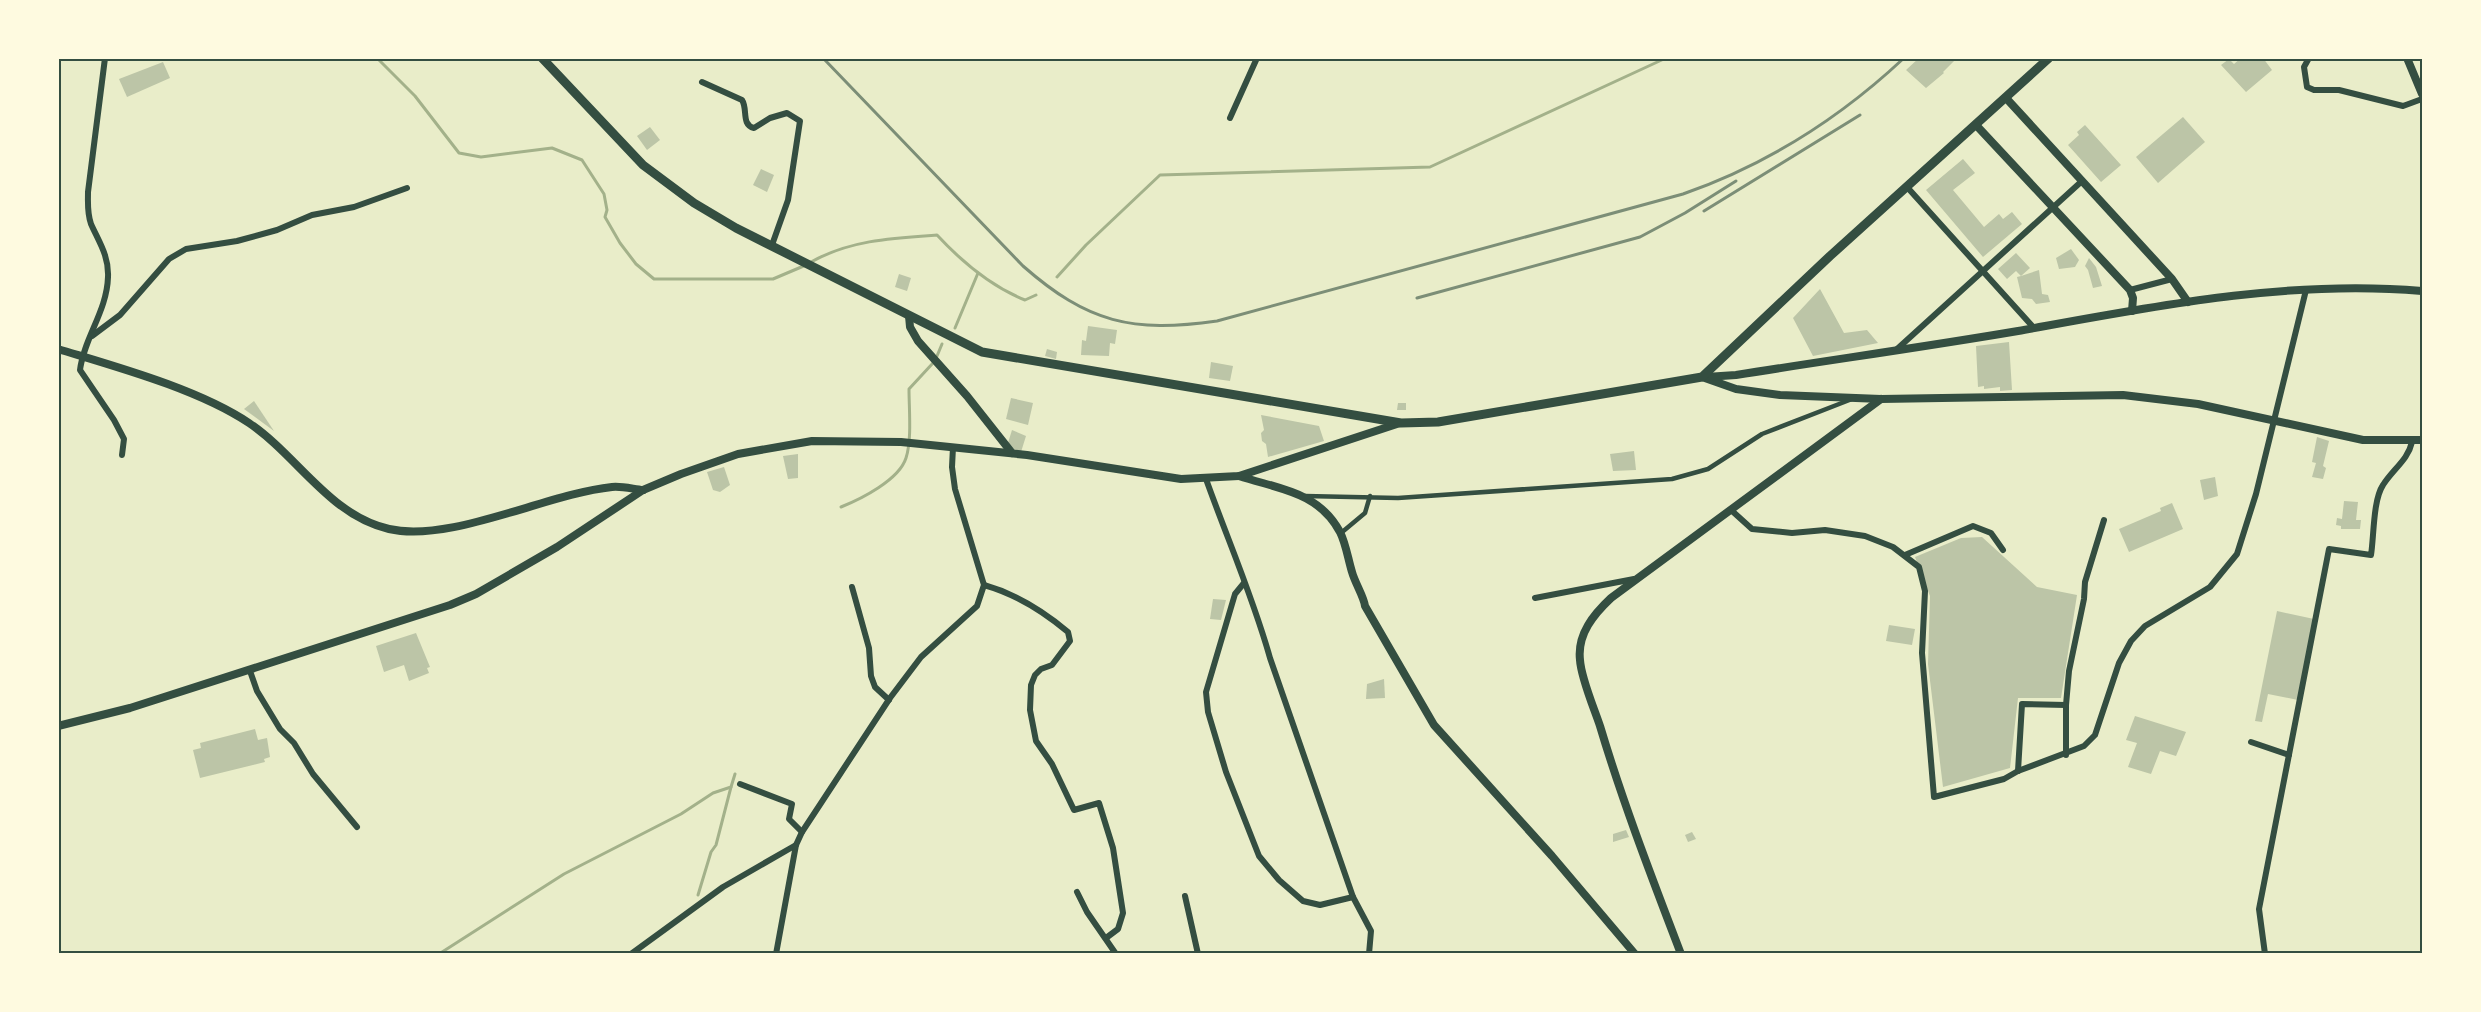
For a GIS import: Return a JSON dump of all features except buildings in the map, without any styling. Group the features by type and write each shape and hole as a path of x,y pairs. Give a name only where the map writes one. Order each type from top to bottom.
{"main road":[{"path":"542,58 643,165 665,183 728,223 982,352 1401,423 1438,422 1702,377 2049,58"}],"street":[{"path":"105,58 88,192 88,211 107,260 108,277 106,297 92,337 82,356 80,370 124,439 122,455"},
{"path":"1230,118 1257,58"},
{"path":"2309,58 2304,67 2307,87 2314,90 2339,90 2403,106 2422,99"},
{"path":"2407,58 2422,94"},
{"path":"702,82 742,100 745,103 746,124 749,127 754,128 770,118 787,113 800,121 788,200 772,245"},
{"path":"2006,98 2172,279 2188,302"},
{"path":"1976,125 2130,290 2134,307 2132,311"},
{"path":"1896,350 2082,181"},
{"path":"1907,187 2034,328"},
{"path":"92,337 120,315 169,259 186,249 237,241 277,230 312,215 354,207 407,188"},
{"path":"2130,290 2172,279"},
{"path":"1702,377 1736,375 2188,302 2306,290 2389,288 2422,291"},
{"path":"1731,510 1752,529 1792,533 1825,530 1865,536 1893,547 1919,567 1926,591 1922,653 1934,797 2004,779 2084,746 2095,735 2119,663 2131,641 2145,626 2210,587 2237,555 2256,494 2306,290"},
{"path":"909,316 910,327 918,341 960,388 1012,453"},
{"path":"58,349 209,401 248,423 273,441 330,499 360,519 388,529 410,532 462,525 555,498 614,486 644,490"},
{"path":"1702,377 1736,389 1780,395 1881,399 2123,395 2199,404 2363,440 2412,442 2422,440"},
{"path":"1239,476 1305,496 1398,498 1672,479 1708,469 1762,434 1857,397"},
{"path":"1681,954 1639,847 1580,660 1582,637 1594,614 1635,579 1881,399"},
{"path":"58,726 124,709 450,605 476,594 557,547 644,490 738,454 812,441 915,442 1012,453 1180,479 1206,479 1239,476 1401,423"},
{"path":"2265,954 2259,909 2329,549 2372,555 2379,494 2384,483 2410,452 2412,442"},
{"path":"776,954 796,845 802,832 889,699 921,657 977,606 984,585 954,489 953,447"},
{"path":"1206,479 1261,625 1270,658 1353,897 1371,931 1369,954"},
{"path":"1305,496 1326,511 1341,533 1356,586 1434,725 1544,847 1635,954"},
{"path":"1341,533 1365,513 1370,496"},
{"path":"2066,755 2069,671 2084,599 2085,582 2104,520"},
{"path":"1905,555 1974,526 1991,533 2003,550"},
{"path":"1535,598 1635,579"},
{"path":"1244,583 1235,594 1206,692 1208,712 1226,772 1259,856 1279,880 1303,900 1320,905 1353,897"},
{"path":"984,585 1005,591 1036,608 1068,632 1070,641 1052,665 1041,669 1035,675 1031,685 1030,710 1036,741 1052,764 1074,810 1099,802 1113,848 1123,913 1118,929 1106,938"},
{"path":"852,587 871,657 871,676 875,687 889,699"},
{"path":"250,670 257,691 280,729 294,743 314,774 357,827"},
{"path":"2019,771 2022,704 2066,705"},
{"path":"2251,742 2289,755"},
{"path":"740,784 792,804 789,819 802,832"},
{"path":"631,954 723,887 796,845"},
{"path":"1077,892 1116,954"},
{"path":"1185,896 1198,954"}],"waterway":[{"path":"1057,277 1086,245 1160,175 1430,167 1666,58"},
{"path":"379,60 415,96 459,153 481,157 552,148 582,160 604,194 607,210 605,217 620,243 636,264 654,279 773,279 806,265"},
{"path":"811,262 841,249 872,241 937,235 956,255 1000,288 1025,300 1036,295"},
{"path":"955,328 978,273"},
{"path":"937,356 942,344"},
{"path":"841,507 878,488 896,474 902,466 909,442 909,389 933,363"},
{"path":"439,954 564,874 681,814 713,793 731,787 735,774"},
{"path":"698,895 711,852 716,845 731,787"}],"railway":[{"path":"823,58 1023,266 1069,300 1091,312 1135,324 1160,325 1217,321 1683,194 1744,169 1801,138 1880,80 1904,58"},
{"path":"1704,211 1860,115"},
{"path":"1417,298 1640,237 1685,213 1736,181"}]}
